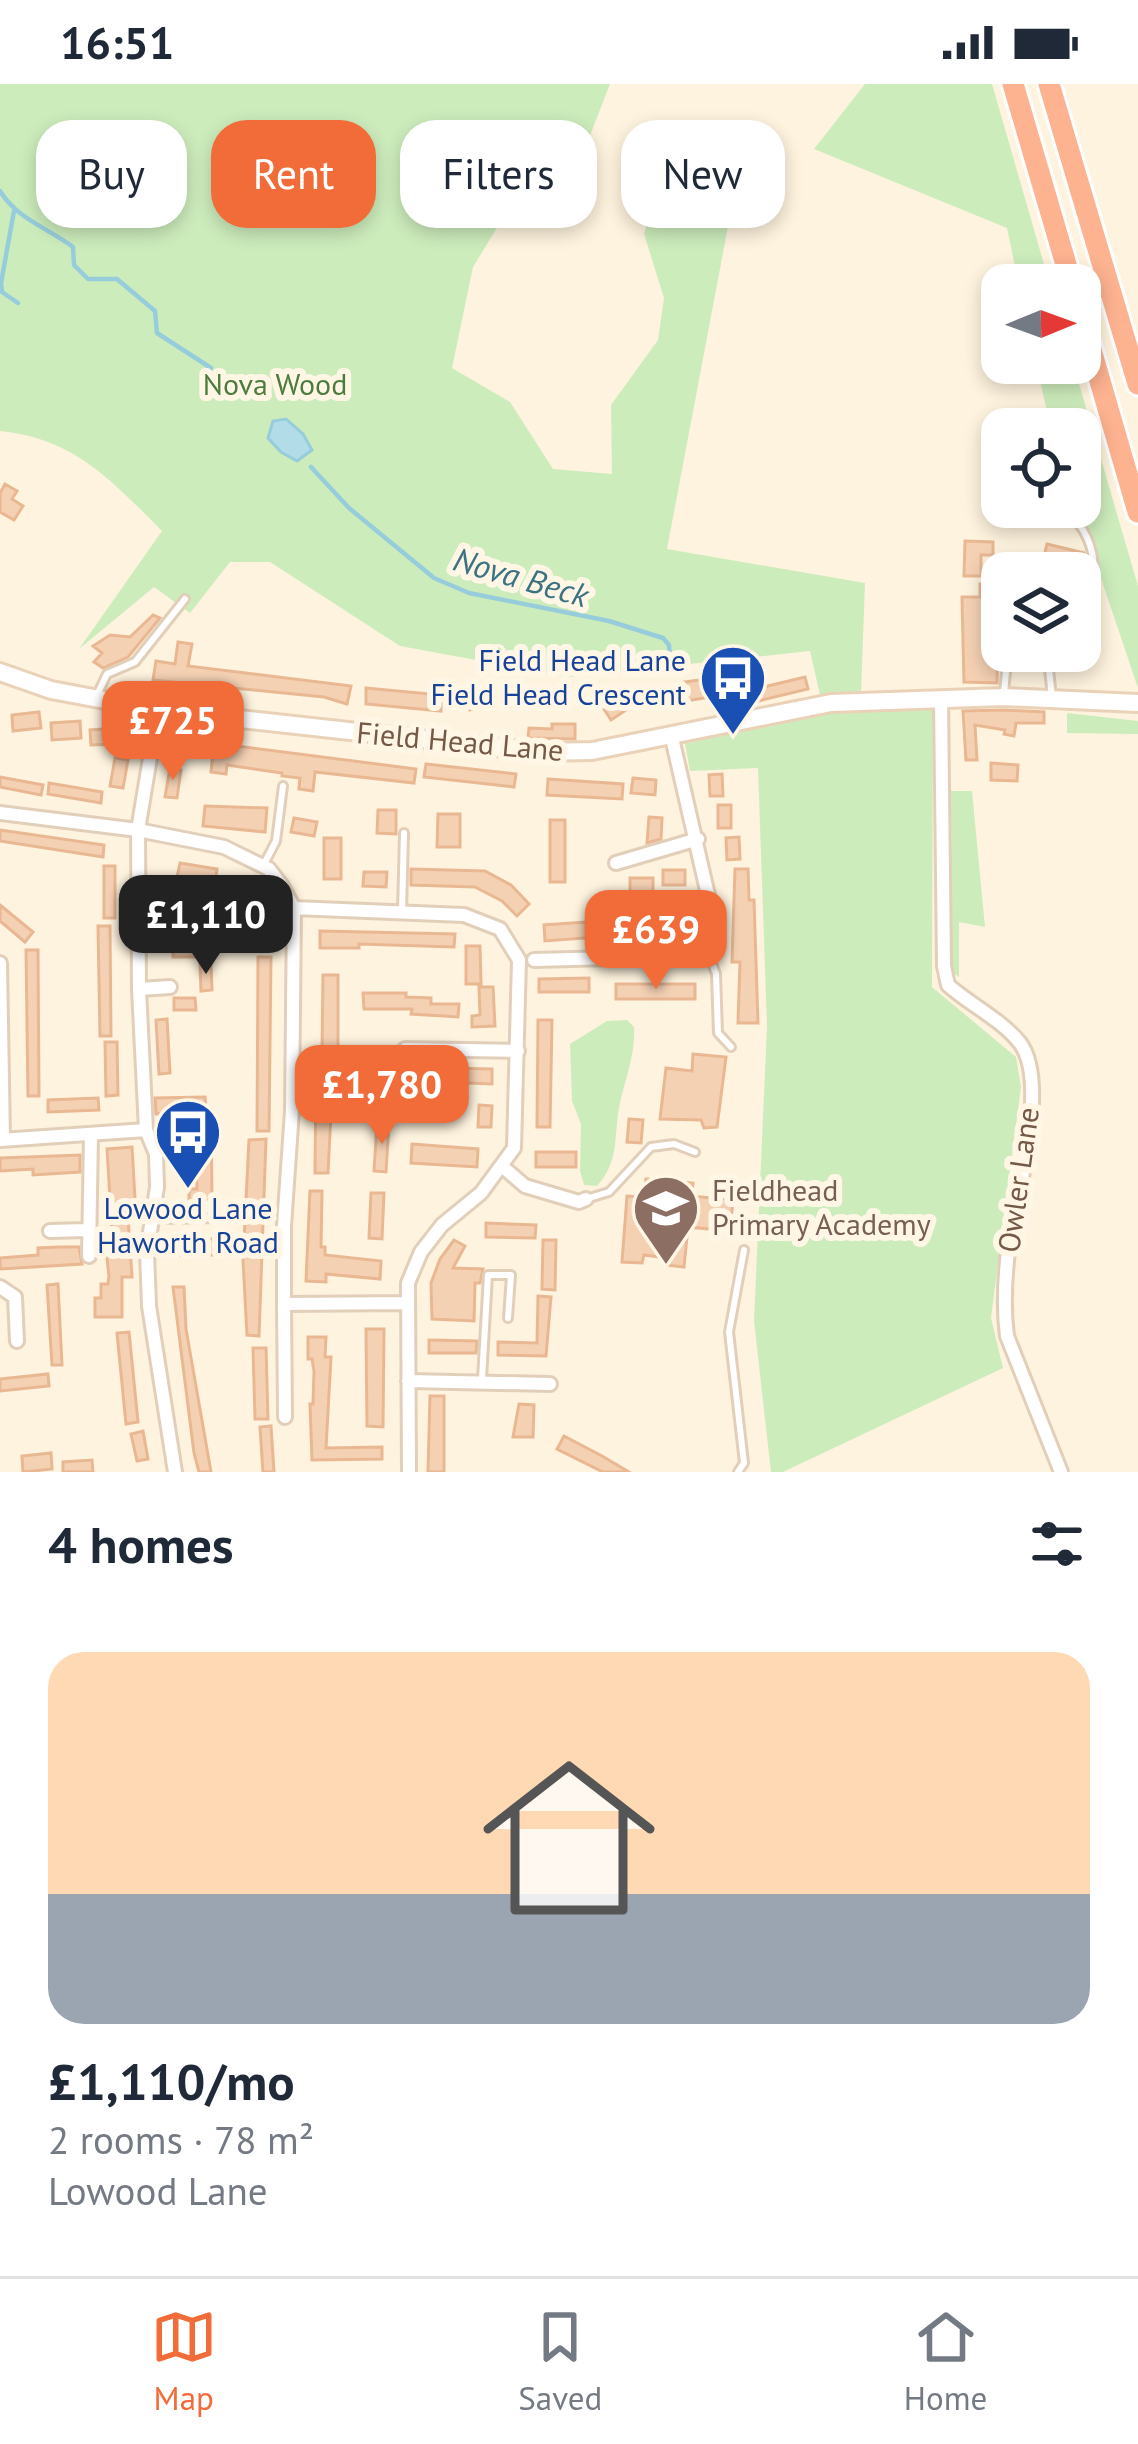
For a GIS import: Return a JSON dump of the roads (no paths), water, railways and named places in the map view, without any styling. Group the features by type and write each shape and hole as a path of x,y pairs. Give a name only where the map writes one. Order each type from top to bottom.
{"highway":[{"path":"1013,84 1066,264"},
{"path":"1048,84 1138,384"},
{"path":"1101,384 1138,512"}],"main road":[{"name":"Field Head Lane","path":"0,672 51,690 158,710 540,752 592,751 672,738 831,703 1004,697 1137,703"}],"street":[{"name":"Owler Lane","path":"941,698 944,966 948,985 1023,1047 1028,1065 1032,1084 1026,1151 1009,1246 1004,1312 1007,1336 1061,1472"},
{"path":"158,710 138,830 139,989 146,1130 156,1154 157,1187 147,1251 149,1306 175,1472"},
{"path":"534,959 688,956 706,949 712,908 672,738"},
{"path":"0,813 138,830 224,847 263,866 294,908 292,1111 284,1226 285,1417"},
{"path":"616,863 698,839"},
{"path":"294,908 464,915 500,929 519,960 514,1148 481,1193 442,1225 421,1252 408,1283 409,1472"},
{"path":"0,963 2,1140 146,1130"},
{"path":"139,989 170,987"},
{"path":"405,1049 518,1051"},
{"path":"89,1256 91,1134"},
{"path":"503,1167 525,1186 579,1202 586,1199"},
{"path":"50,1231 87,1230"},
{"path":"0,1287 15,1297 17,1341"},
{"path":"284,1304 408,1304"},
{"path":"408,1381 550,1384"}],"lane":[{"path":"96,698 107,674 135,662 185,599"},
{"path":"1004,697 1006,672"},
{"path":"1049,672 1052,698"},
{"path":"263,866 276,841 283,786"},
{"path":"402,913 404,833"},
{"path":"706,949 716,974 718,1033 731,1047"},
{"path":"586,1199 615,1187 651,1147 674,1144 695,1152"},
{"path":"150,1219 223,1218"},
{"path":"738,1472 744,1463 729,1332 744,1250"},
{"path":"482,1383 488,1275 511,1275 508,1318"}],"water":[{"path":"286,419 312,450 297,461 268,438 273,421"}],"waterway":[{"name":"Nova Beck","path":"0,191 24,216 73,247 74,265 88,279 117,279 155,311 157,333 211,368"},
{"path":"14,211 1,283 2,292 18,303"},
{"name":"Nova Beck","path":"311,467 349,508 434,578 469,593 609,621 663,638 669,645 670,661"}],"place":[{"name":"Field Head Lane Field Head Crescent","path":"733,737"},
{"name":"Lowood Lane Haworth Road","path":"188,1191"},
{"name":"Fieldhead Primary Academy","path":"666,1267"}],"park label":[{"name":"Nova Wood","path":"275,385"}]}
